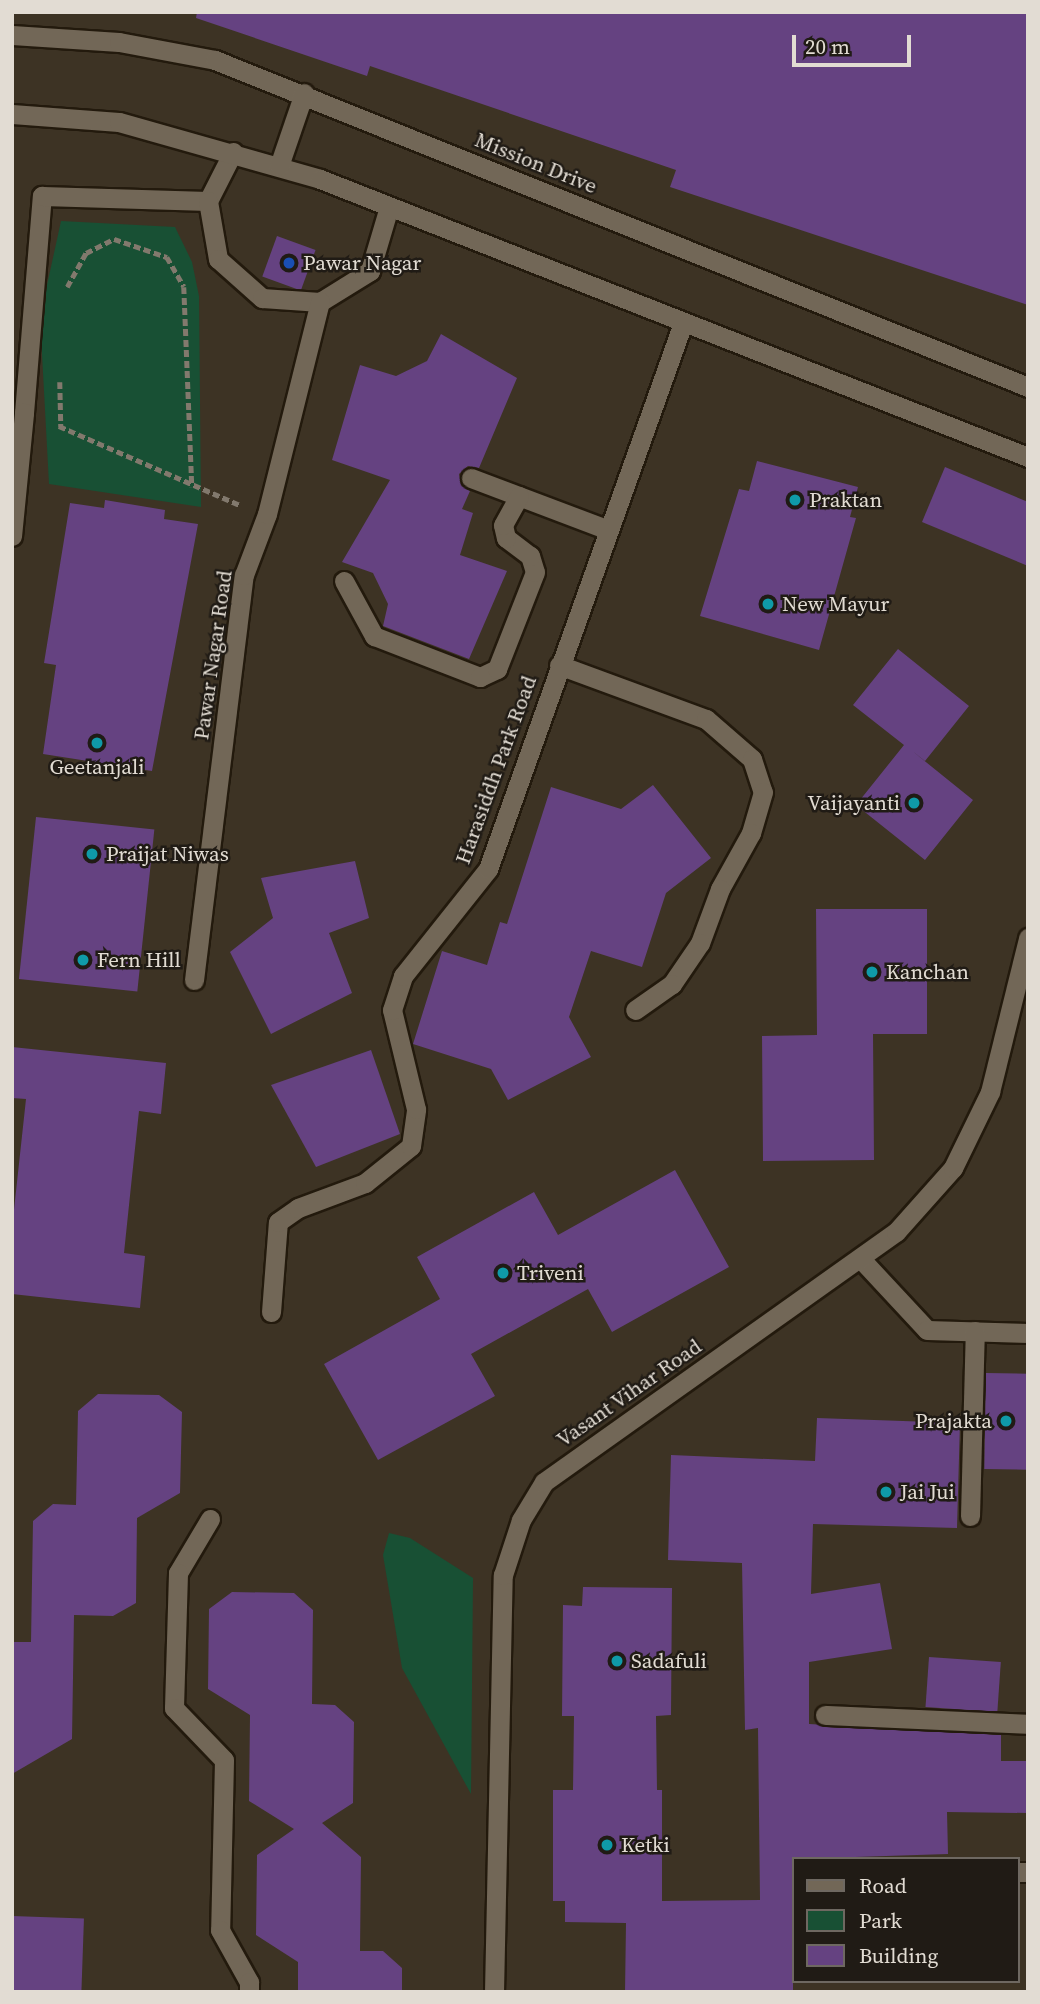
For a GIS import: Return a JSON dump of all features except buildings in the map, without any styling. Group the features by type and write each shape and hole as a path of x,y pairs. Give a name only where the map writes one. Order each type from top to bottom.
{"street":[{"name":"Mission Drive","path":"12,35 119,42 215,60 304,93 1028,387"},
{"path":"279,166 304,93"},
{"path":"12,114 119,122 279,166 1028,457"},
{"path":"233,152 208,201 218,259 262,298 320,302 370,271 389,208"},
{"path":"12,534 16,441 24,413 42,196 208,201"},
{"name":"Pawar Nagar Road","path":"194,980 244,575 267,514 320,302"},
{"name":"Harasiddh Park Road","path":"271,1312 278,1222 298,1208 365,1183 411,1146 416,1109 392,1010 403,976 488,869 606,529 683,323"},
{"path":"471,478 606,529"},
{"path":"344,581 374,636 480,677 497,669 535,572 530,555 506,538 503,525 519,496"},
{"path":"559,665 706,719 752,759 763,792 751,833 720,889 700,943 672,984 635,1010"},
{"name":"Vasant Vihar Road","path":"494,1992 503,1575 522,1520 544,1482 896,1232 953,1168 990,1092 1028,938"},
{"path":"860,1258 927,1330 1028,1333"},
{"path":"970,1516 975,1331"},
{"path":"210,1519 178,1573 174,1708 224,1760 220,1930 249,1982 248,1992"},
{"path":"825,1715 1028,1724"}],"path":[{"path":"66,291 86,253 114,239 167,257 184,288 192,487"},
{"path":"59,369 61,427"},
{"path":"24,413 61,427 192,487 267,514"}],"green space":[{"path":"61,221 175,227 192,262 199,296 201,507 49,484 40,317"},
{"path":"389,1533 410,1538 473,1578 471,1794 402,1668 383,1555"}],"place":[{"name":"Pawar Nagar","path":"289,263"},
{"name":"Praktan","path":"795,500"},
{"name":"New Mayur","path":"768,604"},
{"name":"Geetanjali","path":"97,743"},
{"name":"Vaijayanti","path":"914,803"},
{"name":"Praijat Niwas","path":"92,854"},
{"name":"Fern Hill","path":"83,960"},
{"name":"Kanchan","path":"872,972"},
{"name":"Triveni","path":"503,1273"},
{"name":"Prajakta","path":"1006,1421"},
{"name":"Jai Jui","path":"886,1492"},
{"name":"Sadafuli","path":"617,1661"},
{"name":"Ketki","path":"607,1845"}]}
